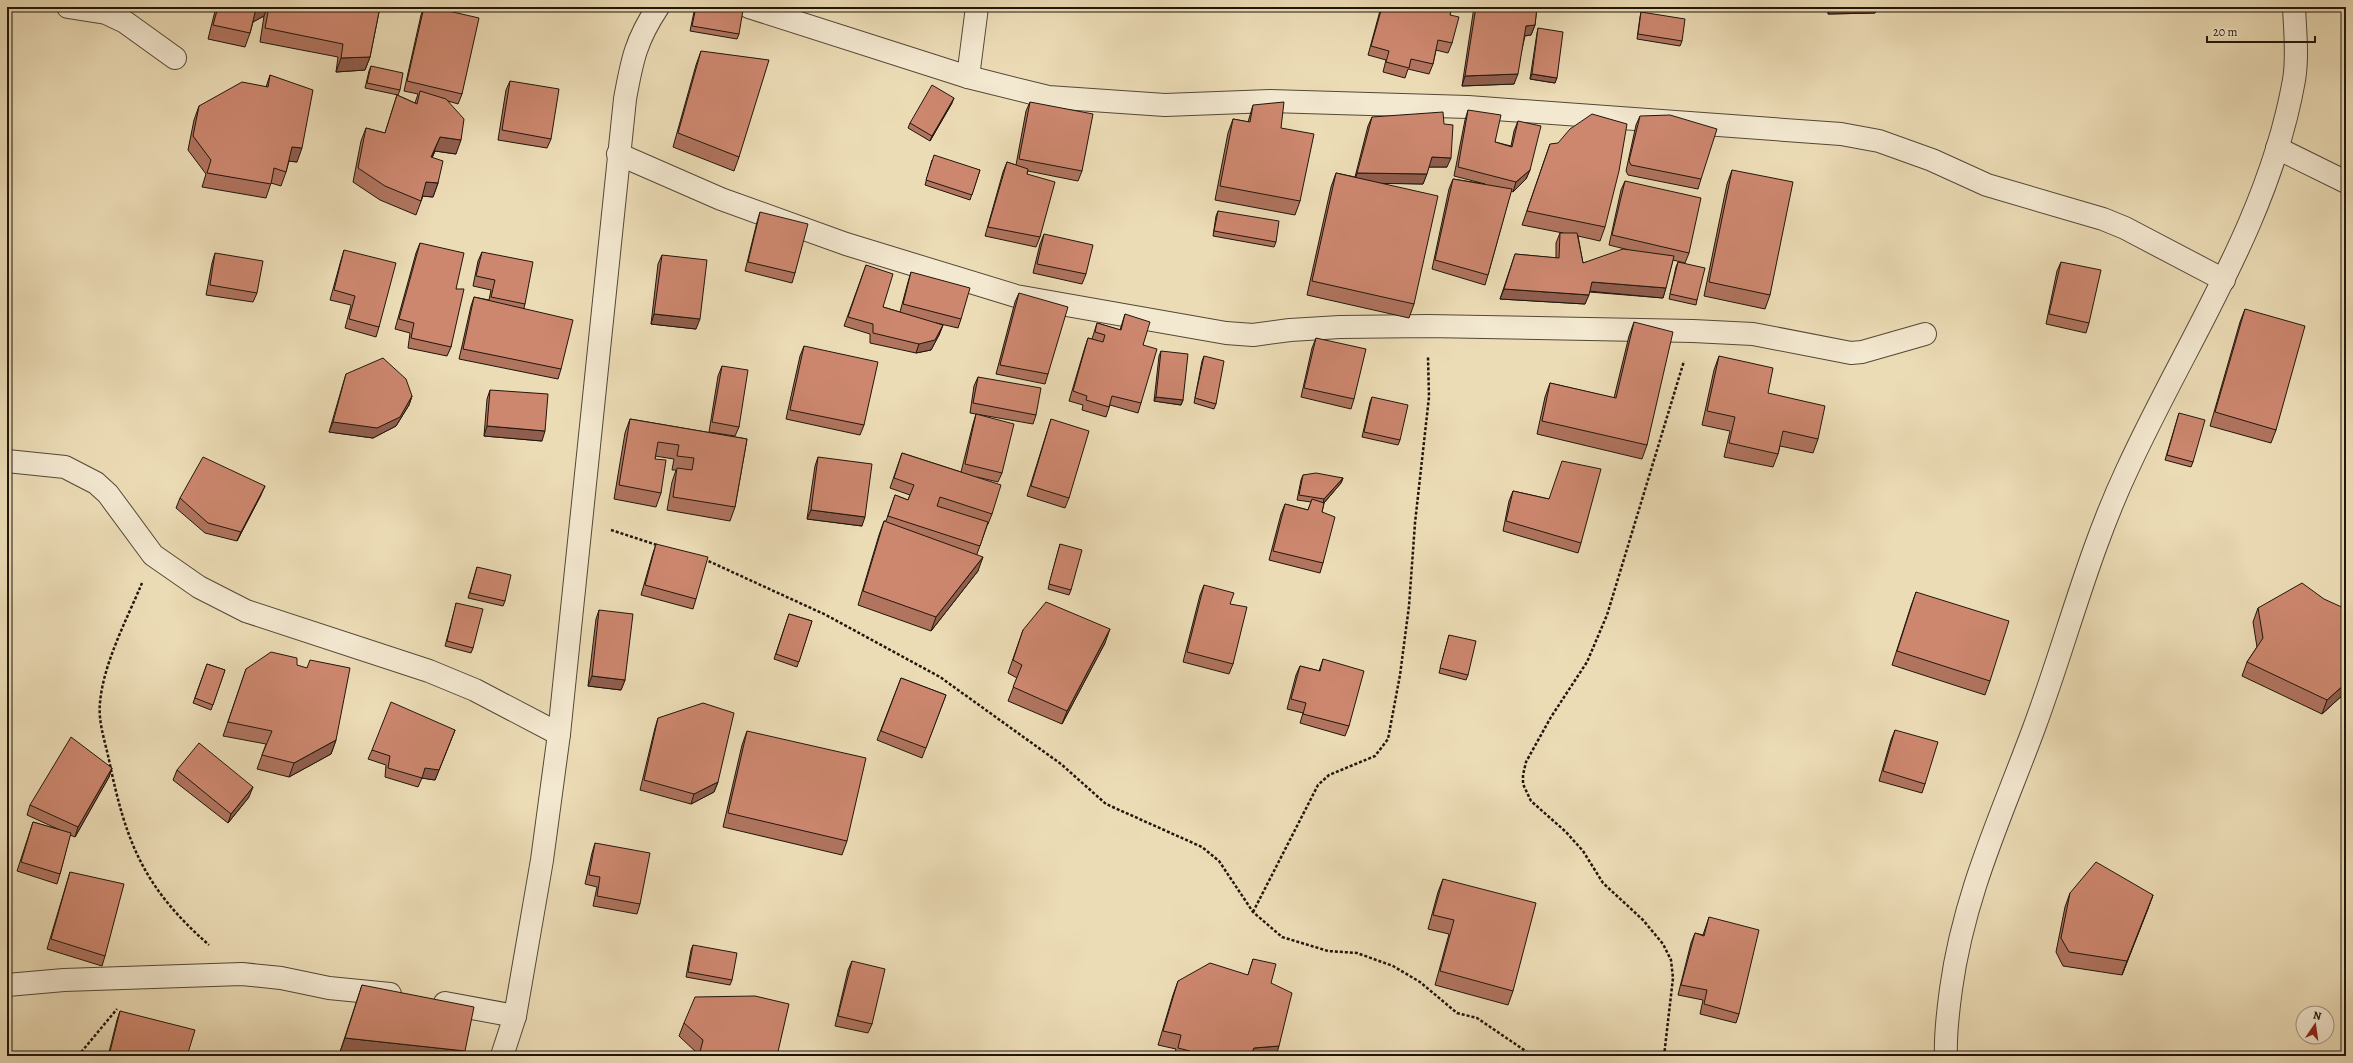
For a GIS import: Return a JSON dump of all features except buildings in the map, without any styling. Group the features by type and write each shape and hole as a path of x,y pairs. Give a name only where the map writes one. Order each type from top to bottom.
{"street":[{"path":"68,7 106,12 125,22 175,58"},
{"path":"502,1056 515,1016 542,860 559,734 625,98 634,51 647,23 658,7"},
{"path":"749,7 968,78 1048,97 1166,105 1270,101 1468,107 1841,134 1879,141 1932,160 1987,185 2103,219 2125,228 2224,280"},
{"path":"968,78 977,7"},
{"path":"1946,1056 1948,1018 1955,960 1962,927 1984,857 2034,727 2090,560 2126,470 2224,280 2250,225 2277,148 2295,79 2294,7"},
{"path":"2277,148 2346,182"},
{"path":"618,154 721,199 846,244 1016,296 1226,333 1246,335 1340,327 1428,326 1693,331 1753,334 1851,353 1862,352 1926,334"},
{"path":"7,461 66,467 96,483 108,494 153,555 178,575 199,588 246,611 429,671 475,690 559,734"},
{"path":"7,985 64,980 242,974 281,978 329,988 419,998 515,1016"}],"path":[{"path":"1253,912 1318,786 1329,775 1375,756 1388,740 1400,675 1409,606 1415,523 1429,397 1428,326"},
{"path":"1664,1056 1673,978 1668,954 1663,944 1643,920 1603,883 1583,851 1566,832 1531,801 1523,784 1523,775 1526,762 1551,717 1587,662 1607,615 1693,331"},
{"path":"580,521 663,546"},
{"path":"153,555 107,670 100,702 99,718 116,796 130,842 144,871 181,920 242,974"},
{"path":"700,558 715,563 826,615 940,677 1061,764 1106,804 1202,847 1219,861 1253,912 1282,937 1328,951 1357,953 1393,966 1420,982 1457,1013 1477,1018 1533,1056"},
{"path":"78,1056 142,978"}]}
